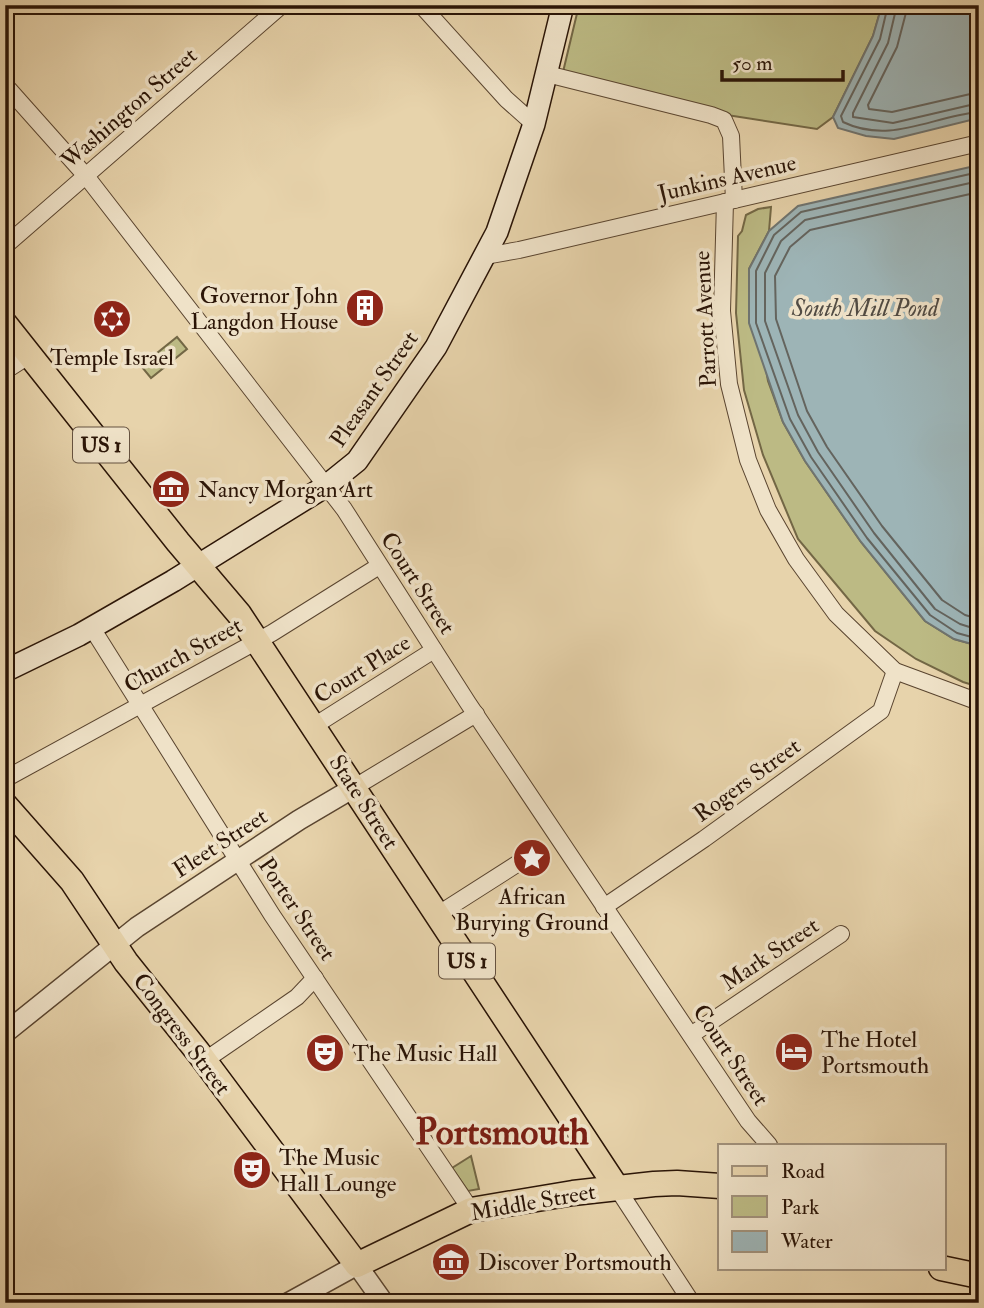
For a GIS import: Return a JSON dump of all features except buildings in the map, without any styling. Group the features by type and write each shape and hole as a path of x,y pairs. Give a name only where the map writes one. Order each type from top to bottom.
{"main road":[{"name":"Pleasant Street","path":"5,671 92,628 198,566 326,486 357,461 417,377 451,323 497,232 534,124 563,5"},
{"name":"State Street","path":"5,324 239,614 617,1188"},
{"name":"Congress Street","path":"5,805 72,881 126,962 357,1265"},
{"path":"573,1193 584,1187 590,1179 591,1166 582,1134"},
{"name":"Middle Street","path":"357,1265 471,1210 617,1188 677,1183 718,1186"},
{"path":"946,1269 979,1276"}],"street":[{"name":"Washington Street","path":"5,246 282,5"},
{"path":"421,5 506,99 534,124"},
{"name":"Parrott Avenue","path":"547,74 724,120 731,136 730,201 722,311 725,344 734,409 748,460 768,510 811,582 836,614 895,671 979,702"},
{"name":"Court Street","path":"5,85 86,176 326,486 691,1035 755,1139"},
{"name":"Junkins Avenue","path":"485,256 979,143"},
{"path":"5,371 30,355"},
{"name":"Church Street","path":"5,779 257,640 379,566"},
{"name":"Porter Street","path":"92,628 237,861 471,1210"},
{"name":"Court Place","path":"314,726 434,650"},
{"name":"Rogers Street","path":"604,907 704,839 881,710 895,671"},
{"name":"Fleet Street","path":"5,1032 137,927 237,861 476,714"},
{"path":"437,915 520,862"},
{"name":"Mark Street","path":"691,1035 841,933"},
{"path":"204,1061 297,997 316,978"},
{"name":"State Street","path":"617,1188 692,1303"},
{"path":"288,1303 357,1265 384,1303"}],"green space":[{"path":"579,5 882,5 873,36 833,117 817,129 727,115 563,72"},
{"path":"771,207 769,231 749,269 768,381 783,422 805,461 861,542 925,621 954,639 979,646 979,687 916,659 875,631 798,539 763,455 744,390 736,313 738,236 746,215"},
{"path":"177,337 187,349 151,378 141,366"},
{"path":"471,1156 479,1189 468,1191 452,1168"}],"water":[{"path":"882,5 979,5 979,118 894,139 866,136 838,128 833,117 873,36"},
{"name":"South Mill Pond","path":"979,165 979,646 954,639 925,621 861,542 805,461 783,422 749,323 749,269 769,231 798,206"}],"place":[{"name":"Governor John Langdon House","path":"365,308"},
{"name":"Temple Israel","path":"112,319"},
{"name":"Nancy Morgan Art","path":"171,489"},
{"name":"African Burying Ground","path":"532,858"},
{"name":"The Hotel Portsmouth","path":"794,1052"},
{"name":"The Music Hall","path":"325,1053"},
{"name":"The Music Hall Lounge","path":"252,1170"},
{"name":"Discover Portsmouth","path":"451,1262"}],"district":[{"name":"Portsmouth","path":"502,1132"}]}
